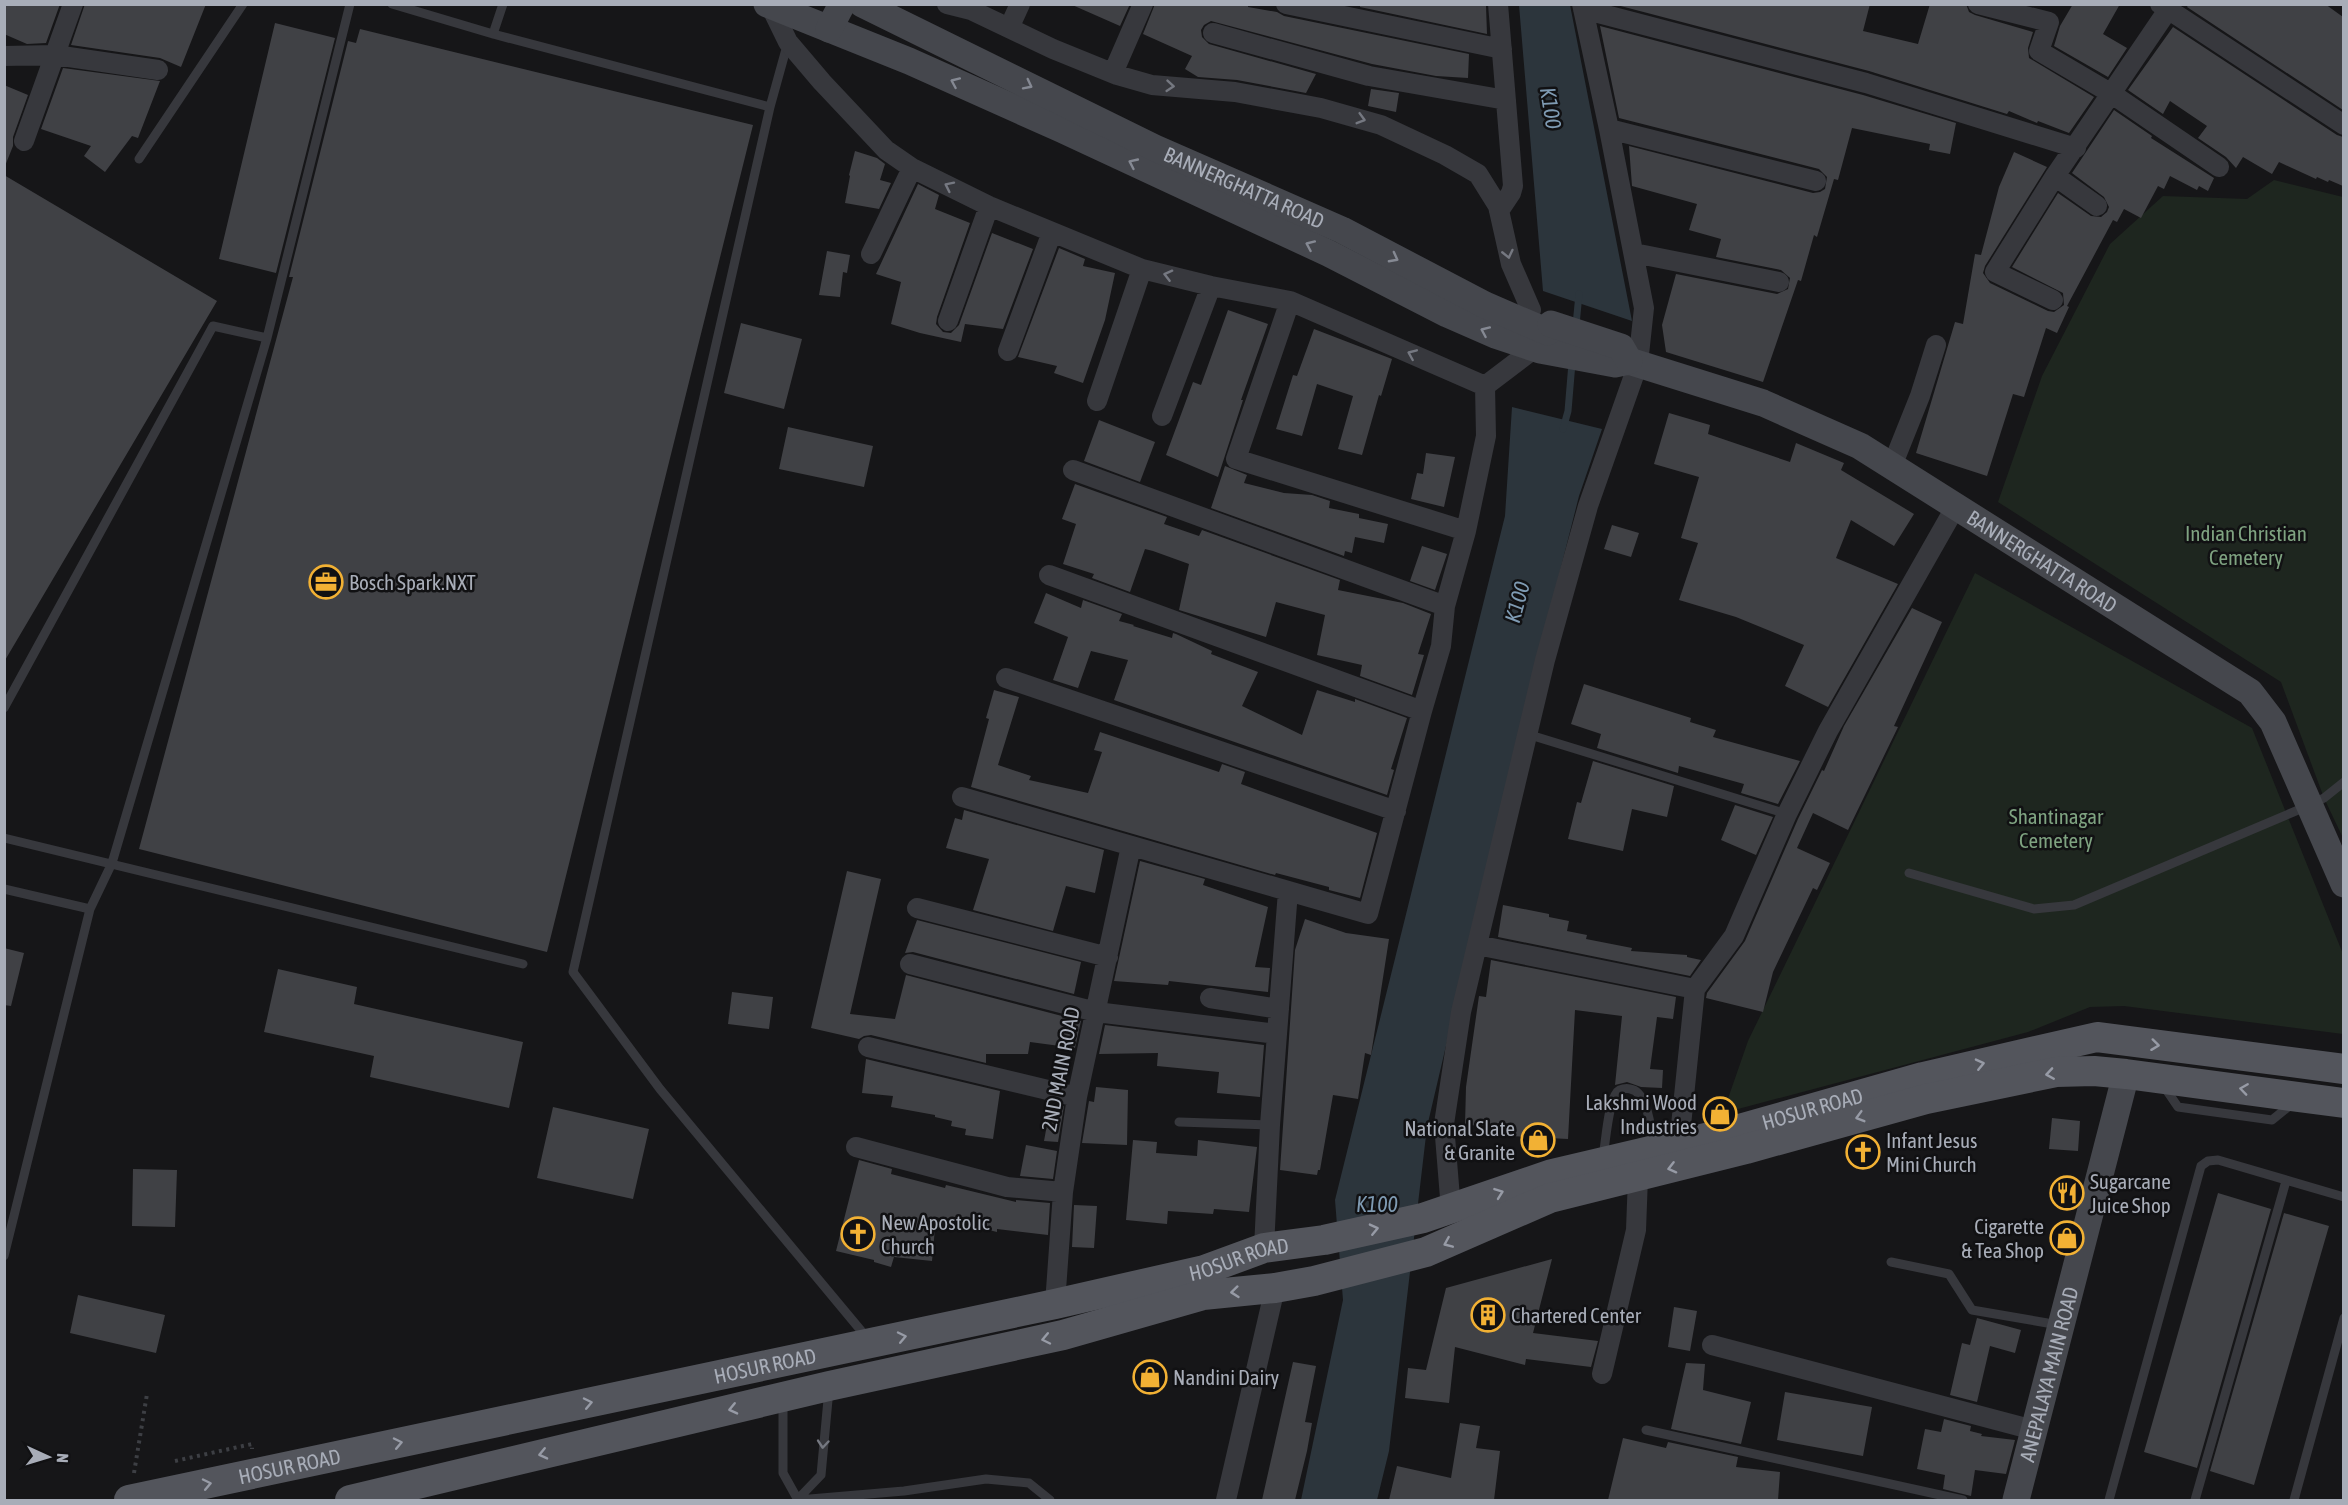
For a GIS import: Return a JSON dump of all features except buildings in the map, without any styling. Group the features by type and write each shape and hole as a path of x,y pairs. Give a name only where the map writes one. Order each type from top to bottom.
{"main road":[{"path":"829,29 842,4"},
{"name":"BANNERGHATTA ROAD","path":"862,4 1155,148 1342,230 1541,333 1622,347 1634,362 1763,403 1860,446 2250,692 2273,722 2343,884"},
{"path":"769,5 909,61 1061,129 1328,253 1495,336 1541,333"},
{"name":"HOSUR ROAD","path":"129,1500 1055,1304 1204,1270 1264,1248 1324,1240 1423,1218 1552,1174 1667,1148 1923,1077 2097,1037 2343,1069"},
{"name":"HOSUR ROAD","path":"350,1500 829,1386 1064,1335 1203,1295 1275,1288 1314,1281 1426,1252 1551,1198 1638,1178 1926,1099 2056,1072 2094,1071 2157,1077 2343,1103"},
{"name":"ANEPALAYA MAIN ROAD","path":"2016,1500 2126,1074"}],"street":[{"path":"24,141 73,4"},
{"path":"947,4 971,10 1113,73 1152,85 1235,92 1321,108 1381,125 1445,155 1478,174 1499,211 1511,264 1541,333 1485,386 1486,436 1466,531 1445,606 1441,646 1368,915 962,797"},
{"path":"1009,28 1020,4"},
{"path":"1113,73 1143,4"},
{"path":"1286,4 1502,49"},
{"path":"1498,4 1513,186 1499,211"},
{"path":"1978,4 2024,10 2049,22 2039,51 2112,94 2219,167"},
{"path":"769,5 788,42 822,82 886,150 912,168 989,206 1142,269 1211,286 1290,301 1485,386"},
{"path":"2053,300 1995,272 2167,6 2343,125"},
{"path":"1451,1209 1444,1124 1461,1012 1545,660 1588,506 1634,362 1644,308 1610,129 1583,7 1866,83 2076,148"},
{"path":"1213,33 1369,76 1506,100"},
{"path":"4,56 55,55 158,70"},
{"path":"1610,129 1816,181"},
{"path":"871,254 912,168"},
{"path":"2055,176 2097,206"},
{"path":"948,321 989,206"},
{"path":"1008,351 1052,232"},
{"path":"1634,254 1779,282"},
{"path":"1097,401 1142,269"},
{"path":"1162,416 1211,286"},
{"path":"1290,301 1236,459 1466,531"},
{"path":"1892,466 1920,396 1936,345"},
{"path":"1072,470 1445,606"},
{"path":"1667,1148 1695,989 1734,936 1787,814 1828,731 1956,506"},
{"path":"1049,576 1422,711"},
{"path":"1006,678 1396,811"},
{"name":"2ND MAIN ROAD","path":"1055,1304 1064,1192 1077,1097 1131,846"},
{"path":"1264,1248 1270,1125 1288,891"},
{"path":"917,908 1107,957"},
{"path":"1477,945 1695,989"},
{"path":"910,964 1096,1012 1277,1035"},
{"path":"1210,998 1279,1009"},
{"path":"868,1047 1077,1097"},
{"path":"856,1147 1007,1187 1064,1192"},
{"path":"1602,1374 1636,1230 1638,1178"},
{"path":"1226,1500 1275,1288"},
{"path":"1712,1345 2034,1430"}],"lane":[{"path":"140,159 243,4"},
{"path":"4,1256 90,909 112,863 267,338 350,4"},
{"path":"392,4 493,34 771,106"},
{"path":"493,34 503,4"},
{"path":"788,42 771,106 573,972 660,1089 872,1343"},
{"path":"4,708 213,326 267,338"},
{"path":"1527,734 1787,814"},
{"path":"1909,873 2034,909 2074,905 2310,805 2324,798 2343,782"},
{"path":"4,838 523,964"},
{"path":"4,889 90,909"},
{"path":"1602,1161 1611,1108 1617,1092 1623,1089 1635,1090 1642,1096 1667,1148"},
{"path":"1179,1122 1270,1125"},
{"path":"2109,1500 2201,1166 2208,1161 2218,1161 2343,1197"},
{"path":"2195,1500 2286,1181"},
{"path":"4,1207 16,1210"},
{"path":"1891,1263 1949,1274 1972,1310 2062,1325"},
{"path":"2294,1500 2343,1318"},
{"path":"797,1500 820,1475 829,1386"},
{"path":"783,1398 783,1473 797,1500"},
{"path":"1646,1430 1963,1500"},
{"path":"797,1500 902,1496 986,1479 1029,1484 1050,1500"}],"path":[{"path":"129,1500 147,1394"},
{"path":"175,1461 252,1444"}],"green space":[{"name":"Indian Christian Cemetery","path":"2274,180 2343,197 2343,838 2324,798 2281,682 1998,502 2042,376 2110,244 2163,196 2247,199"},
{"name":"Shantinagar Cemetery","path":"1975,573 2252,728 2343,954 2343,1034 2124,1006 2090,1007 2028,1032 1723,1113 1748,1041"}],"water":[{"name":"K100","path":"1519,5 1570,5 1632,321 1543,291"},
{"name":"K100","path":"1512,407 1602,429 1579,496 1522,721 1427,1127 1389,1451 1377,1500 1301,1500 1343,1300 1335,1200 1505,516"}],"waterway":[{"name":"K100","path":"1576,325 1579,294"},
{"name":"K100","path":"1563,429 1568,411 1572,363"}],"place":[{"name":"Bosch Spark.NXT","path":"326,582"},
{"name":"Lakshmi Wood Industries","path":"1720,1114"},
{"name":"National Slate & Granite","path":"1538,1140"},
{"name":"Infant Jesus Mini Church","path":"1863,1152"},
{"name":"Sugarcane Juice Shop","path":"2067,1193"},
{"name":"New Apostolic Church","path":"858,1234"},
{"name":"Cigarette & Tea Shop","path":"2067,1238"},
{"name":"Chartered Center","path":"1488,1315"},
{"name":"Nandini Dairy","path":"1150,1377"}]}
